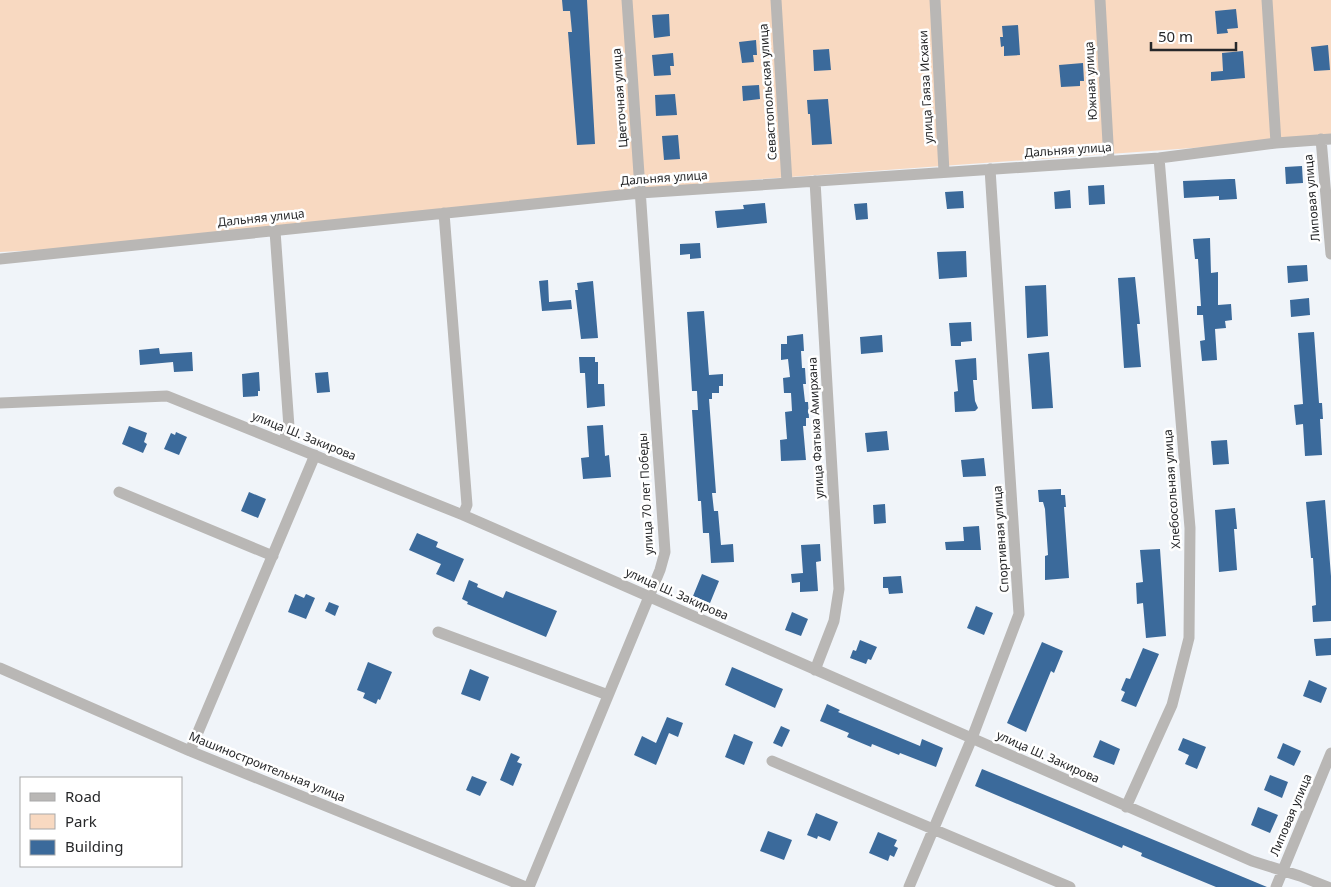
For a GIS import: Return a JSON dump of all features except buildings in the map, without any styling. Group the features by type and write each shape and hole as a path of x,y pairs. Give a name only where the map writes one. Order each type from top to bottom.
{"street":[{"name":"Цветочная улица","path":"628,0 640,193"},
{"name":"Севастопольская улица","path":"776,0 787,183"},
{"name":"улица Гаяза Исхаки","path":"935,0 944,172"},
{"name":"Южная улица","path":"1100,0 1109,161"},
{"path":"1267,0 1276,143"},
{"name":"Дальняя улица","path":"0,259 640,193 1159,158 1276,143 1326,139"},
{"name":"Липовая улица","path":"1326,139 1331,254"},
{"name":"Хлебосольная улица","path":"1126,807 1172,705 1189,638 1190,528 1159,158"},
{"name":"Спортивная улица","path":"909,887 972,738 1019,614 990,169"},
{"name":"улица Фатыха Амирхана","path":"815,181 839,589 834,621 815,670"},
{"name":"улица 70 лет Победы","path":"528,887 649,597 665,552 640,193"},
{"path":"444,213 467,505 463,515"},
{"path":"276,231 289,427 283,442"},
{"name":"улица Ш. Закирова","path":"0,403 167,396 463,515 1126,807 1252,861 1328,887"},
{"path":"190,751 315,455"},
{"path":"119,492 273,556"},
{"path":"438,632 608,695"},
{"name":"Машиностроительная улица","path":"0,668 190,751 528,887"},
{"name":"Липовая улица","path":"1276,887 1331,753"},
{"path":"772,761 1070,887"}],"green space":[{"path":"0,0 1331,0 1331,138 762,179 118,246 0,252"}]}
